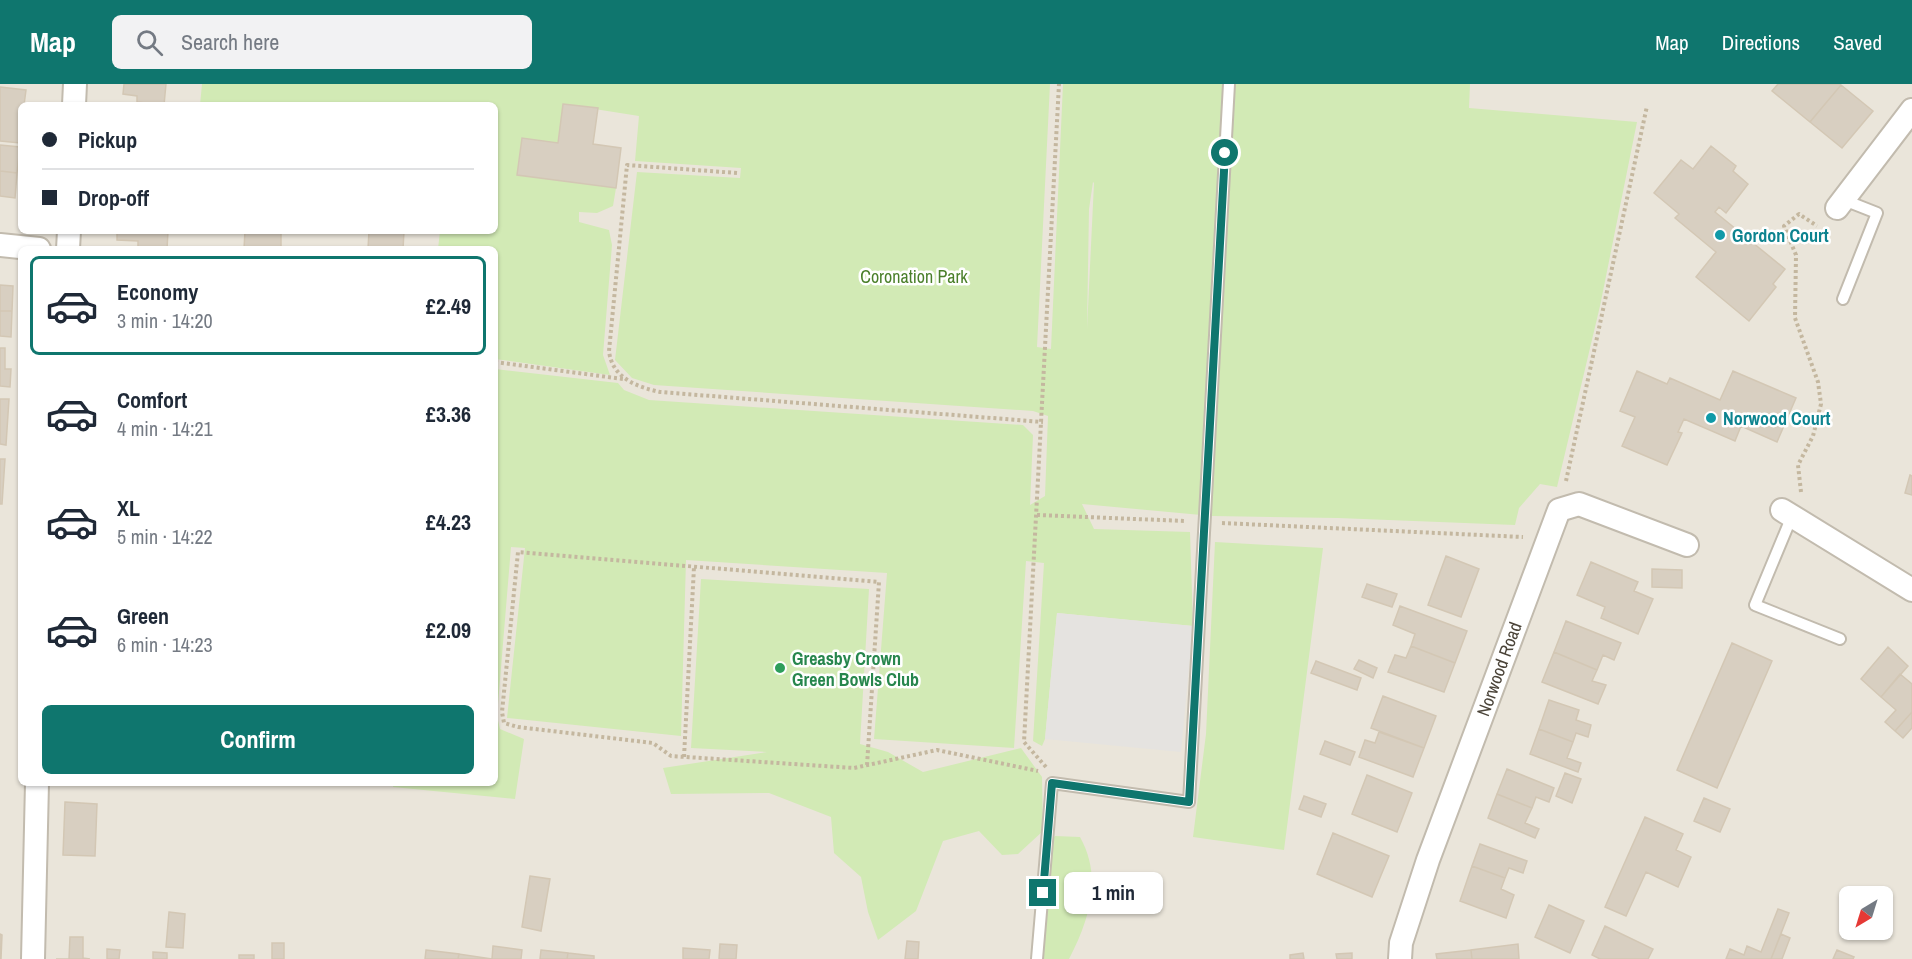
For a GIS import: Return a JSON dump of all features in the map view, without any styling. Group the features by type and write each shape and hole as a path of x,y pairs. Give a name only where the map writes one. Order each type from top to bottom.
{"street":[{"path":"74,102 75,84"},
{"path":"1840,204 1912,110"},
{"path":"0,244 18,246"},
{"path":"1565,509 1579,504 1687,544"},
{"name":"Norwood Road","path":"1400,959 1401,943 1428,860 1548,538 1559,510 1565,509"},
{"path":"1792,516 1912,590"},
{"path":"33,959 37,786"}],"lane":[{"path":"1038,959 1052,783 1189,802 1229,84"},
{"path":"1840,204 1877,213 1843,299"},
{"path":"1792,516 1755,605 1840,639"}],"path":[{"path":"1052,783 1048,768 1024,742 1043,422 1059,84"},
{"path":"1565,509 1564,492 1647,106"},
{"path":"624,379 610,362 609,351 627,165 737,173"},
{"path":"1792,516 1798,465 1813,435 1821,404 1818,382 1795,318 1796,255 1784,226 1799,214 1819,228 1840,204"},
{"path":"498,362 624,379 639,387 660,392 1043,422"},
{"path":"1037,515 1548,538"},
{"path":"867,765 879,582 518,552 502,712 504,723 518,727 653,742 671,756 854,768 937,750 1038,771 1052,783"},
{"path":"684,757 694,567"}],"shaded area":[{"path":"0,84 1912,84 1912,959 0,959"},
{"path":"1057,613 1193,626 1181,752 1045,739"}],"green space":[{"name":"Coronation Park","path":"202,84 1050,84 1037,347 1051,349 1063,84 1470,84 1469,108 1637,122 1600,306 1557,487 1540,484 1519,508 1515,525 1212,516 1082,504 1094,529 1190,532 1193,626 1057,613 1045,739 1042,746 1033,741 1044,563 1026,561 1014,748 874,739 887,573 686,560 681,736 507,718 525,548 511,547 498,704 498,369 618,383 624,390 649,400 1023,425 1033,435 1030,505 1045,496 1048,416 1033,411 654,385 632,378 615,360 637,172 740,178 741,168 635,161 639,116 563,104 558,143 522,138 517,174 616,188 613,206 597,213 579,212 579,222 609,230 612,245 603,355 610,375 498,359 498,246 438,246 440,234 498,234 498,102 200,102","holes":["1093,182 1094,183 1087,329 1089,209"]},
{"path":"1215,542 1323,548 1284,850 1193,837 1206,734"},
{"path":"701,579 869,589 860,744 888,752 923,772 1021,748 1042,777 1043,831 1018,854 1002,855 979,831 943,841 916,911 878,940 868,912 861,877 834,853 831,817 769,793 671,794 663,768 767,752 691,748"},
{"path":"498,720 500,729 524,739 515,799 393,787 498,786"},
{"path":"1055,836 1080,837 1091,868 1091,899 1082,929 1069,959 1031,959 1044,946 1045,890 1040,854"}],"building":[{"path":"124,84 166,84 164,102 137,102 137,96 123,94"},
{"path":"1778,84 1841,85 1810,122 1772,91"},
{"path":"1841,85 1873,111 1842,148 1810,122"},
{"path":"0,87 26,90 24,102 18,102 18,143 0,141"},
{"path":"563,104 598,108 593,144 621,148 616,188 517,175 522,138 558,143"},
{"path":"0,145 18,147 17,173 0,171"},
{"name":"Gordon Court","path":"1711,146 1736,166 1733,171 1748,184 1726,213 1719,207 1715,212 1785,269 1773,284 1776,287 1749,321 1696,277 1716,252 1675,218 1679,214 1654,193 1681,160 1693,169"},
{"path":"0,171 17,173 15,198 0,196"},
{"path":"117,234 168,234 167,246 138,246 138,241 117,240"},
{"path":"245,234 281,234 281,246 244,246"},
{"path":"369,234 404,234 403,246 368,246"},
{"path":"0,285 13,286 12,311 0,311"},
{"path":"0,311 12,311 11,337 0,336"},
{"path":"0,348 5,348 5,369 11,369 10,387 0,386"},
{"name":"Norwood Court","path":"1637,371 1667,384 1670,378 1720,400 1733,371 1796,398 1777,442 1741,426 1735,441 1684,419 1678,432 1682,433 1667,465 1622,446 1635,417 1620,411"},
{"path":"0,399 9,399 6,445 0,444"},
{"path":"0,459 5,459 2,504 0,504"},
{"path":"1910,475 1912,476 1912,495 1905,493"},
{"path":"1446,556 1479,569 1461,617 1428,605"},
{"path":"1591,562 1638,582 1634,591 1653,599 1638,634 1601,618 1605,607 1577,595"},
{"path":"1652,569 1682,570 1682,588 1652,587"},
{"path":"1367,584 1397,594 1392,607 1362,597"},
{"path":"1400,606 1467,631 1455,663 1411,646 1415,634 1393,625"},
{"path":"1566,621 1621,643 1614,660 1603,655 1597,670 1554,652"},
{"path":"1732,643 1772,661 1717,788 1677,770"},
{"path":"1411,646 1455,663 1444,692 1388,672 1395,655 1406,658"},
{"path":"1888,647 1908,666 1881,697 1861,679"},
{"path":"1554,652 1597,670 1592,681 1606,685 1598,704 1542,682"},
{"path":"1359,660 1377,668 1373,678 1354,669"},
{"path":"1316,661 1361,678 1357,690 1311,673"},
{"path":"1900,674 1912,684 1912,712 1895,731 1885,722 1896,710 1881,697"},
{"path":"1383,696 1436,716 1424,748 1371,728"},
{"path":"1549,700 1579,710 1576,720 1591,725 1588,737 1576,733 1573,742 1539,729"},
{"path":"1912,712 1912,728 1903,738 1895,731"},
{"path":"1539,729 1573,742 1567,758 1581,763 1578,772 1530,754"},
{"path":"1379,732 1424,748 1413,777 1359,757 1365,740 1375,743"},
{"path":"1325,741 1355,752 1350,765 1320,754"},
{"path":"1507,769 1554,788 1549,802 1536,797 1532,808 1497,794"},
{"path":"1565,773 1581,779 1572,803 1556,796"},
{"path":"1367,775 1412,793 1397,832 1352,814"},
{"path":"1497,794 1532,808 1525,823 1539,829 1535,838 1488,818"},
{"path":"1304,796 1326,804 1321,817 1299,809"},
{"path":"1704,798 1730,809 1720,832 1694,821"},
{"path":"65,802 97,804 95,856 63,855"},
{"path":"1645,817 1683,834 1676,850 1691,857 1678,887 1646,872 1626,916 1605,907"},
{"path":"1333,833 1389,856 1372,897 1317,874"},
{"path":"1480,844 1527,861 1523,873 1509,868 1505,878 1472,866"},
{"path":"1472,866 1505,878 1501,889 1514,895 1506,918 1460,901"},
{"path":"530,876 550,879 541,931 522,927"},
{"path":"1549,905 1584,921 1570,953 1535,937"},
{"path":"1778,909 1789,913 1771,959 1726,959 1730,949 1744,955 1747,946 1761,952"},
{"path":"169,912 185,914 183,948 166,947"},
{"path":"1605,926 1653,949 1648,959 1600,959 1592,955"},
{"path":"0,934 2,935 1,959 0,959"},
{"path":"1781,934 1790,938 1782,959 1771,959"},
{"path":"70,937 83,937 83,958 90,959 69,959"},
{"path":"907,941 919,942 918,959 905,959"},
{"path":"272,943 284,943 284,959 272,959"},
{"path":"720,944 737,945 736,959 719,959"},
{"path":"1518,944 1519,959 1472,959 1471,950"},
{"path":"493,946 522,950 521,959 492,959"},
{"path":"683,948 710,950 709,959 683,959"},
{"path":"107,949 120,950 119,959 107,959"},
{"path":"426,950 459,954 458,959 425,959"},
{"path":"541,950 568,953 567,959 540,959"},
{"path":"1471,950 1472,959 1437,959 1436,954"},
{"path":"1837,950 1854,957 1853,959 1833,959"},
{"path":"153,952 167,953 167,959 153,959"},
{"path":"568,953 594,956 594,959 567,959"},
{"path":"1303,953 1304,959 1290,959 1290,955"},
{"path":"1352,953 1352,959 1337,959 1336,954"},
{"path":"459,954 492,959 458,959"},
{"path":"239,955 254,955 254,959 239,959"}],"place":[{"name":"Gordon Court","path":"1720,235"},
{"name":"Norwood Court","path":"1711,418"},
{"name":"Greasby Crown Green Bowls Club","path":"780,668"}],"route":[{"path":"1043,893 1052,783 1189,802 1225,153"}]}
